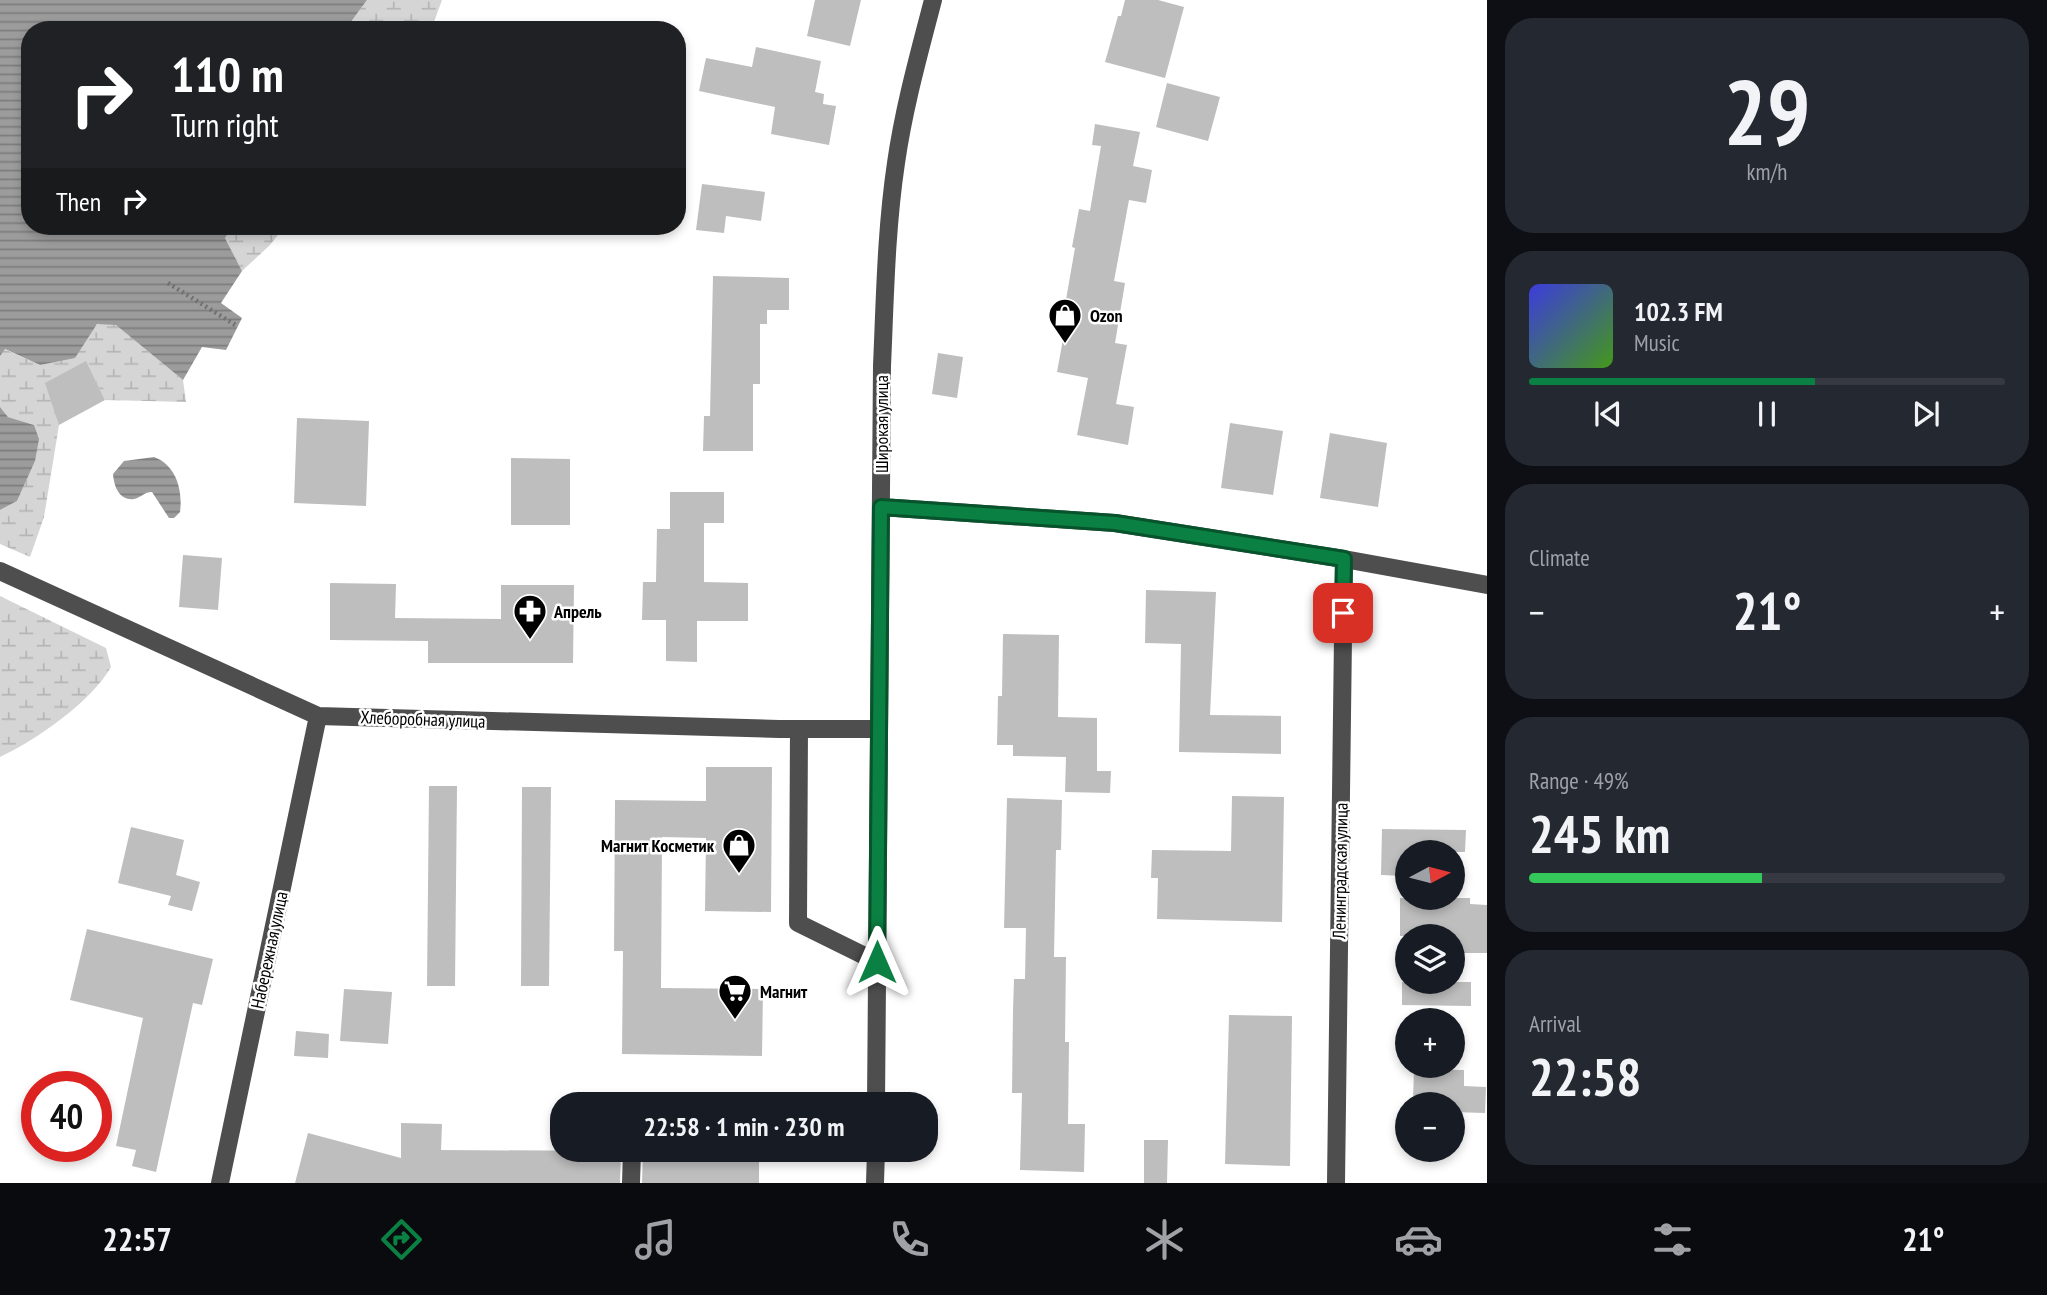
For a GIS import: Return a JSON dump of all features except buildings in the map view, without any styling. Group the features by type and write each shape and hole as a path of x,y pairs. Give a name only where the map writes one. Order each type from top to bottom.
{"street":[{"name":"Широкая улица","path":"876,1092 882,366 889,232 896,163 909,91 933,0"},
{"path":"881,507 1115,523 1344,559 1487,585"},
{"name":"Ленинградская улица","path":"1336,1183 1344,559"},
{"name":"Хлеборобная улица","path":"0,571 318,716 878,729"},
{"name":"Набережная улица","path":"220,1183 318,716"},
{"path":"799,729 798,923 877,962"},
{"path":"631,1183 632,1162"},
{"path":"875,1183 876,1162"}],"path":[{"path":"168,283 237,326"}],"green space":[{"path":"367,0 442,0 434,21 352,21"},
{"path":"227,235 278,235 242,271 225,238"},
{"path":"98,324 115,324 183,380 186,402 105,400 86,362 59,425 44,517 30,557 0,544 0,510 17,501 35,460 34,425 8,417 0,407 0,356 4,349 40,365"},
{"path":"0,596 106,648 111,667 90,693 62,719 0,757"}],"shaded area":[{"path":"0,0 367,0 352,21 21,21 21,235 227,235 225,238 242,271 221,303 242,318 226,350 202,347 183,380 116,325 97,324 75,358 40,365 5,349 0,356"},
{"path":"0,407 8,417 34,425 39,439 35,461 17,501 0,510"},
{"path":"154,457 173,472 179,487 180,512 174,518 169,518 152,492 129,499 118,492 115,483 113,474 124,461"}],"place":[{"name":"Ozon","path":"1065,345"},
{"name":"Апрель","path":"530,641"},
{"name":"Магнит Косметик","path":"739,875"},
{"name":"Магнит","path":"735,1021"}],"route":[{"path":"877,962 881,507 1115,523 1344,559 1343,613"}]}
